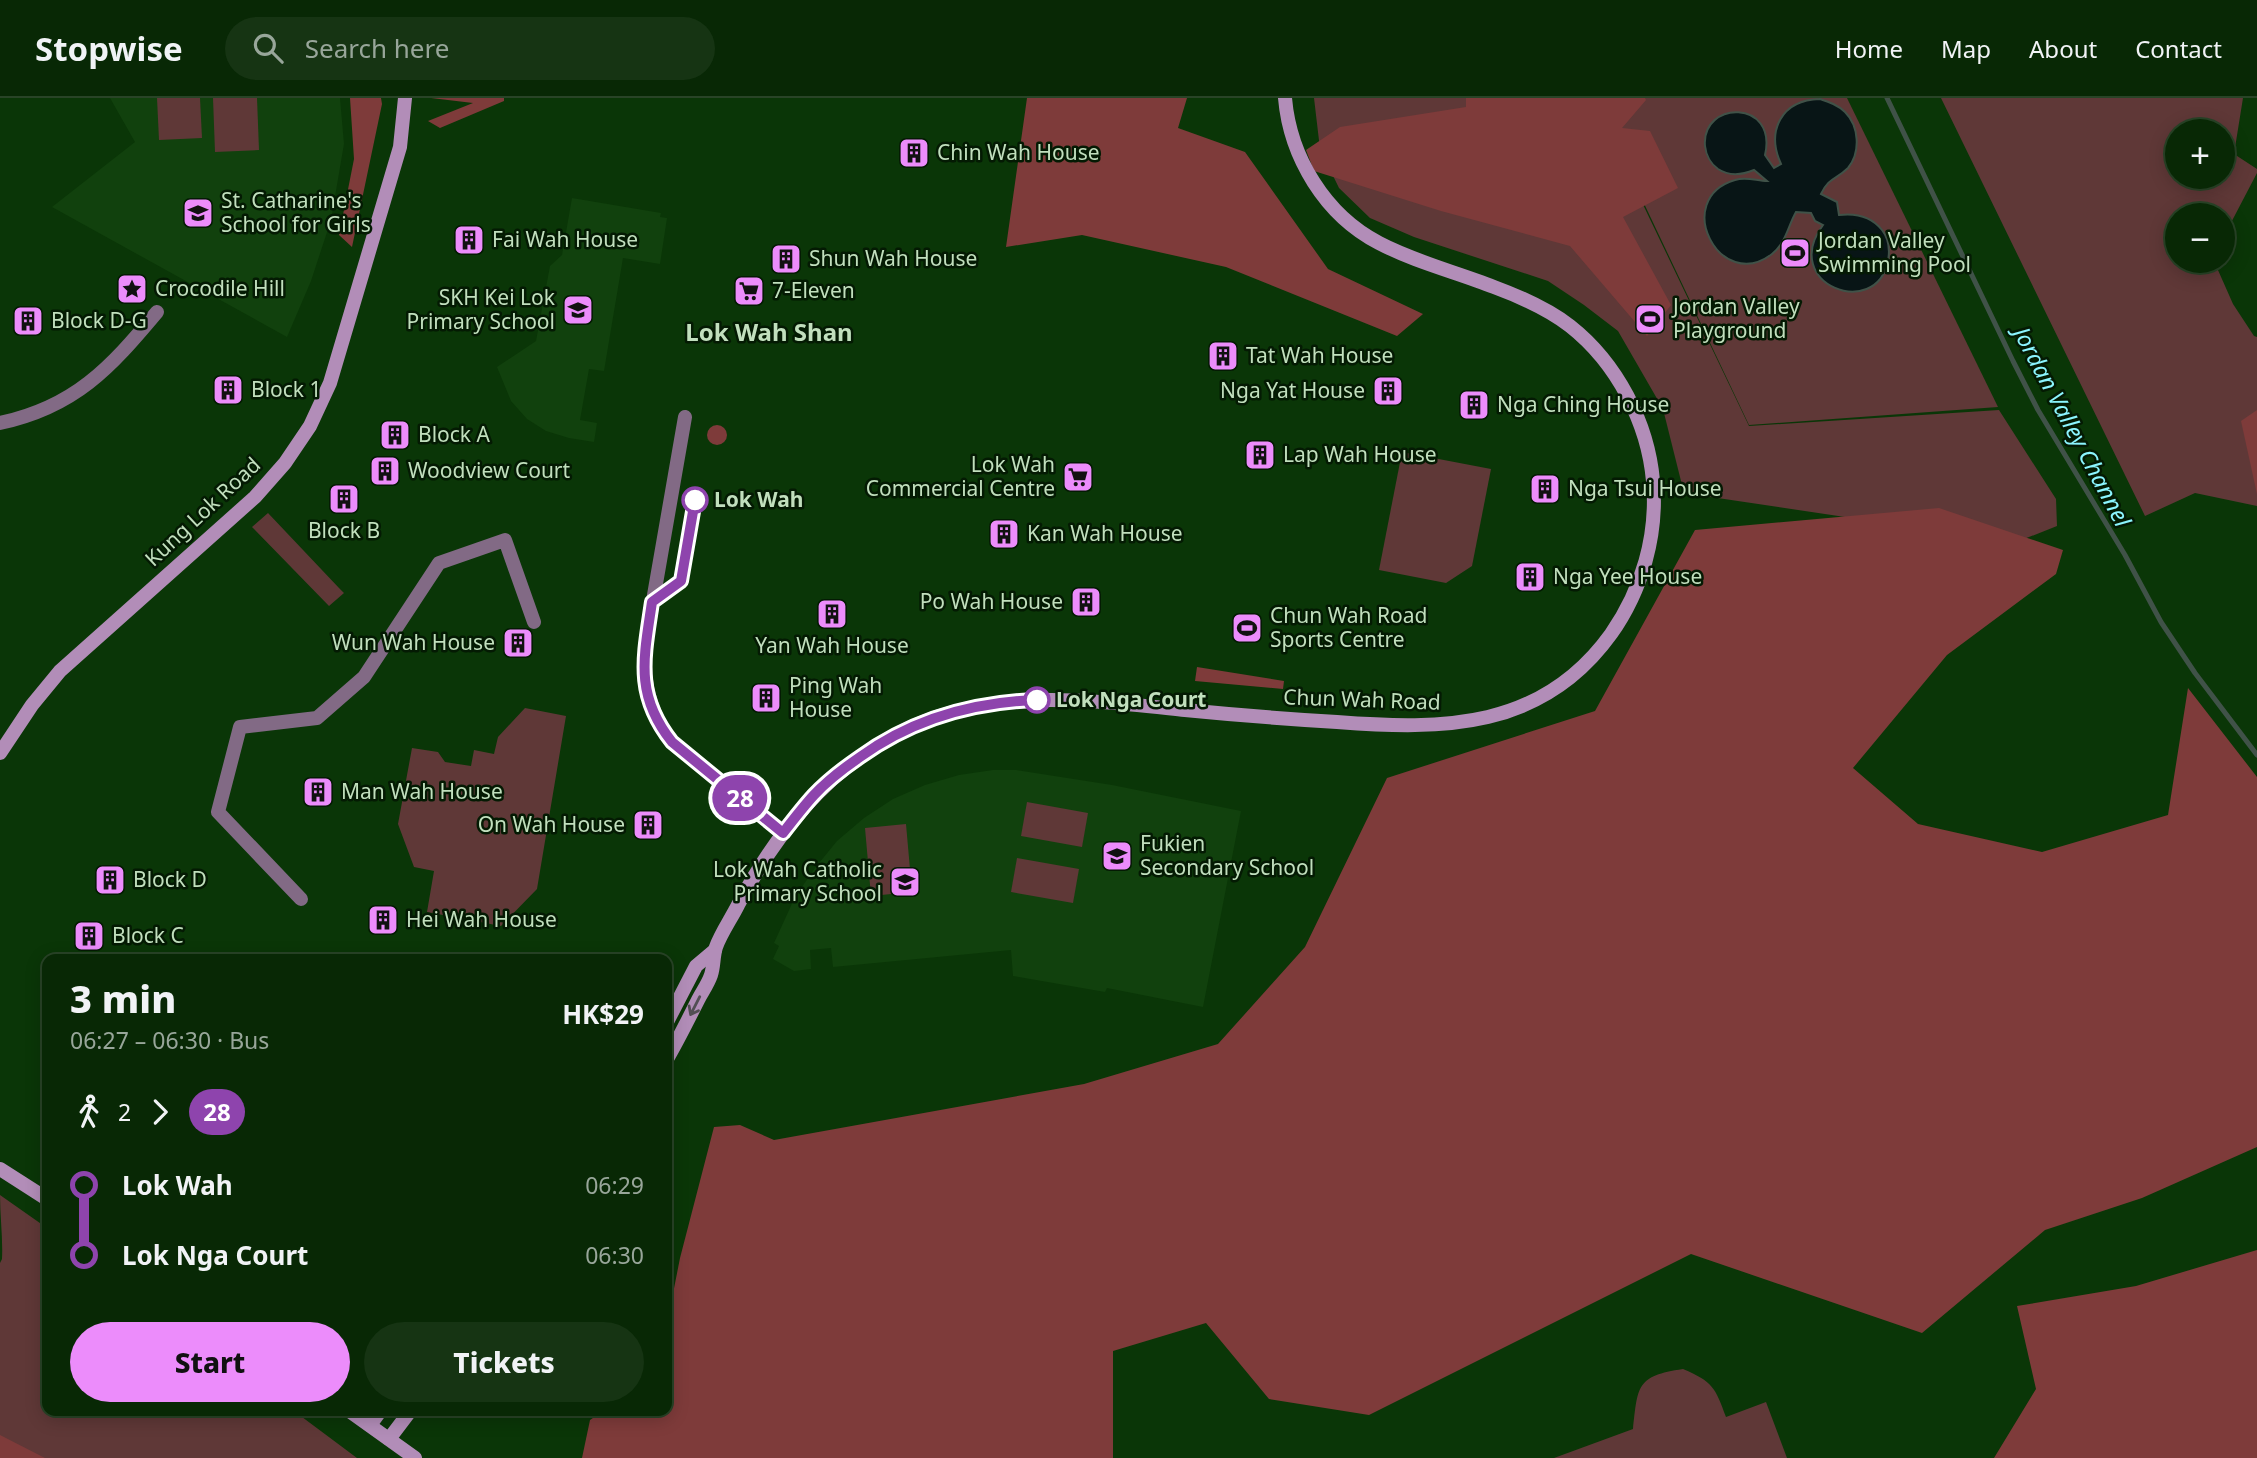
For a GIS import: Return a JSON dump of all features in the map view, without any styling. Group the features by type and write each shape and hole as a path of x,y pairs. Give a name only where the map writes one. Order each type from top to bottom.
{"main road":[{"name":"Kung Lok Road","path":"0,752 60,671 255,496 285,463 310,426 330,383 400,147 405,98"},
{"name":"Chun Wah Road","path":"672,1050 712,974 715,950 746,891 783,833 815,794 843,769 895,734 947,712 1007,701 1063,699 1399,727 1455,724 1509,711 1534,700 1558,685 1589,659 1619,622 1633,597 1643,570 1653,524 1654,500 1644,436 1622,387 1606,363 1587,343 1569,326 1546,311 1497,288 1375,242 1337,212 1308,173 1291,136 1285,98"},
{"name":"Chun Wah Road","path":"672,1012 696,966 715,950"},
{"path":"0,1169 42,1196"},
{"path":"357,1416 415,1458"},
{"path":"370,1425 377,1416"},
{"path":"389,1439 406,1416"}],"street":[{"path":"0,423 45,409 79,391 108,368 157,312"},
{"path":"685,417 646,641 643,667 651,708 672,742 783,833"},
{"path":"301,900 218,812 240,727 317,718 365,677 439,563 505,540 534,622"}],"shaded area":[{"name":"St. Catharine's School for Girls","path":"110,98 340,98 344,144 331,220 311,281 287,337 52,207 135,142"},
{"path":"157,98 200,98 202,138 159,140"},
{"path":"213,98 257,98 259,150 215,152"},
{"path":"350,98 381,98 382,104 352,247 339,235 354,159"},
{"path":"431,98 504,98 504,101 440,128 428,121 473,103"},
{"path":"1027,98 1187,98 1178,128 1245,152 1328,269 1423,314 1397,336 1226,267 1082,235 1006,247"},
{"name":"Jordan Valley Playground","path":"1314,98 1592,98 1749,426 1999,410 2056,499 2057,526 1976,558 1892,524 1684,493 1663,409 1618,331 1548,281 1414,237 1370,218 1339,188 1320,149"},
{"path":"1466,98 1645,98 1622,128 1650,131 1678,188 1623,217 1671,305 1647,336 1570,246 1441,211 1314,171 1306,150 1340,127 1466,107"},
{"name":"Jordan Valley Swimming Pool","path":"1594,98 1847,98 1998,407 1749,425"},
{"path":"1941,98 2243,98 2235,148 2235,119 2165,119 2165,189 2235,189 2235,155 2257,169 2235,215 2235,203 2165,203 2165,273 2219,273 2233,304 2257,337 2257,506 2195,493 2145,516"},
{"path":"1820,99 1845,112 1853,124 1857,139 1852,162 1844,172 1830,181 1821,194 1837,202 1839,215 1857,215 1873,221 1888,241 1888,261 1880,279 1867,289 1851,292 1835,288 1821,278 1813,264 1813,246 1823,225 1815,221 1811,213 1796,212 1777,250 1753,263 1735,262 1721,253 1710,239 1705,222 1706,205 1716,190 1739,179 1767,181 1754,170 1731,174 1722,172 1713,165 1705,146 1707,131 1715,120 1738,112 1751,115 1761,123 1766,137 1765,155 1774,168 1781,164 1775,140 1780,120 1795,105"},
{"name":"SKH Kei Lok Primary School","path":"572,198 661,213 660,217 667,218 660,264 623,258 604,371 589,369 580,420 597,423 594,442 546,431 527,419 511,401 497,367 536,341 550,266 562,255"},
{"path":"2257,410 2257,494 2241,421"},
{"path":"717,425 724,428 727,435 724,442 717,445 710,442 707,435 710,428"},
{"path":"1402,452 1491,469 1472,566 1446,583 1379,570"},
{"path":"1939,508 2063,550 2056,574 1947,655 1853,768 1918,824 2042,852 2168,815 2188,688 2257,777 2257,1147 2142,1198 2045,1230 1922,1333 1691,1254 1369,1415 1269,1399 1206,1323 1113,1351 1113,1458 582,1458 590,1420 596,1416 672,1416 672,1299 714,1127 740,1125 774,1140 1084,1084 1218,1044 1305,947 1387,778 1595,711 1695,530"},
{"path":"268,513 344,593 329,606 252,527"},
{"path":"1197,667 1284,681 1283,689 1195,681"},
{"path":"525,708 566,716 537,889 501,926 427,912 434,871 414,867 398,824 412,748 438,752 445,762 471,766 474,750 494,754 498,737"},
{"path":"1016,770 1112,785 1241,811 1203,1007 1107,988 1105,992 1013,976 1011,950 833,967 831,948 810,950 811,969 794,971 773,959 779,946 774,943 795,897 837,841 864,818 893,799 925,785 959,775"},
{"path":"1027,802 1088,813 1082,847 1021,836"},
{"path":"906,824 912,892 871,896 865,828"},
{"path":"1017,858 1079,869 1073,903 1011,892"},
{"path":"0,1195 42,1224 42,1416 301,1416 357,1458 29,1458 0,1452"},
{"path":"2257,1250 2257,1458 1994,1458 2036,1389 2017,1306 2136,1286"},
{"path":"1683,1369 1712,1387 1726,1417 1766,1402 1787,1458 1554,1458 1633,1429 1636,1402 1642,1386 1656,1375"},
{"path":"0,1435 45,1458 0,1458"}],"waterway":[{"name":"Jordan Valley Channel","path":"1887,98 2038,410 2125,555 2161,622 2195,673 2257,755"}],"bus line":[{"name":"28","path":"695,500 681,581 652,602 643,667 651,708 672,742 783,833 815,794 843,769 895,734 947,712 976,705 1037,700"}],"place":[{"name":"Chin Wah House","path":"914,153"},
{"name":"St. Catharine's School for Girls","path":"198,213"},
{"name":"Fai Wah House","path":"469,240"},
{"name":"Jordan Valley Swimming Pool","path":"1795,253"},
{"name":"Shun Wah House","path":"786,259"},
{"name":"Crocodile Hill","path":"132,289"},
{"name":"7-Eleven","path":"749,291"},
{"name":"SKH Kei Lok Primary School","path":"578,310"},
{"name":"Jordan Valley Playground","path":"1650,319"},
{"name":"Block D-G","path":"28,321"},
{"name":"Tat Wah House","path":"1223,356"},
{"name":"Block 1","path":"228,390"},
{"name":"Nga Yat House","path":"1388,391"},
{"name":"Nga Ching House","path":"1474,405"},
{"name":"Block A","path":"395,435"},
{"name":"Lap Wah House","path":"1260,455"},
{"name":"Woodview Court","path":"385,471"},
{"name":"Lok Wah Commercial Centre","path":"1078,477"},
{"name":"Nga Tsui House","path":"1545,489"},
{"name":"Block B","path":"344,499"},
{"name":"Lok Wah","path":"695,500"},
{"name":"Kan Wah House","path":"1004,534"},
{"name":"Nga Yee House","path":"1530,577"},
{"name":"Po Wah House","path":"1086,602"},
{"name":"Yan Wah House","path":"832,614"},
{"name":"Chun Wah Road Sports Centre","path":"1247,628"},
{"name":"Wun Wah House","path":"518,643"},
{"name":"Ping Wah House","path":"766,698"},
{"name":"Lok Nga Court","path":"1037,700"},
{"name":"Man Wah House","path":"318,792"},
{"name":"On Wah House","path":"648,825"},
{"name":"Fukien Secondary School","path":"1117,856"},
{"name":"Block D","path":"110,880"},
{"name":"Lok Wah Catholic Primary School","path":"905,882"},
{"name":"Hei Wah House","path":"383,920"},
{"name":"Block C","path":"89,936"}],"district":[{"name":"Lok Wah Shan","path":"769,333"}]}
